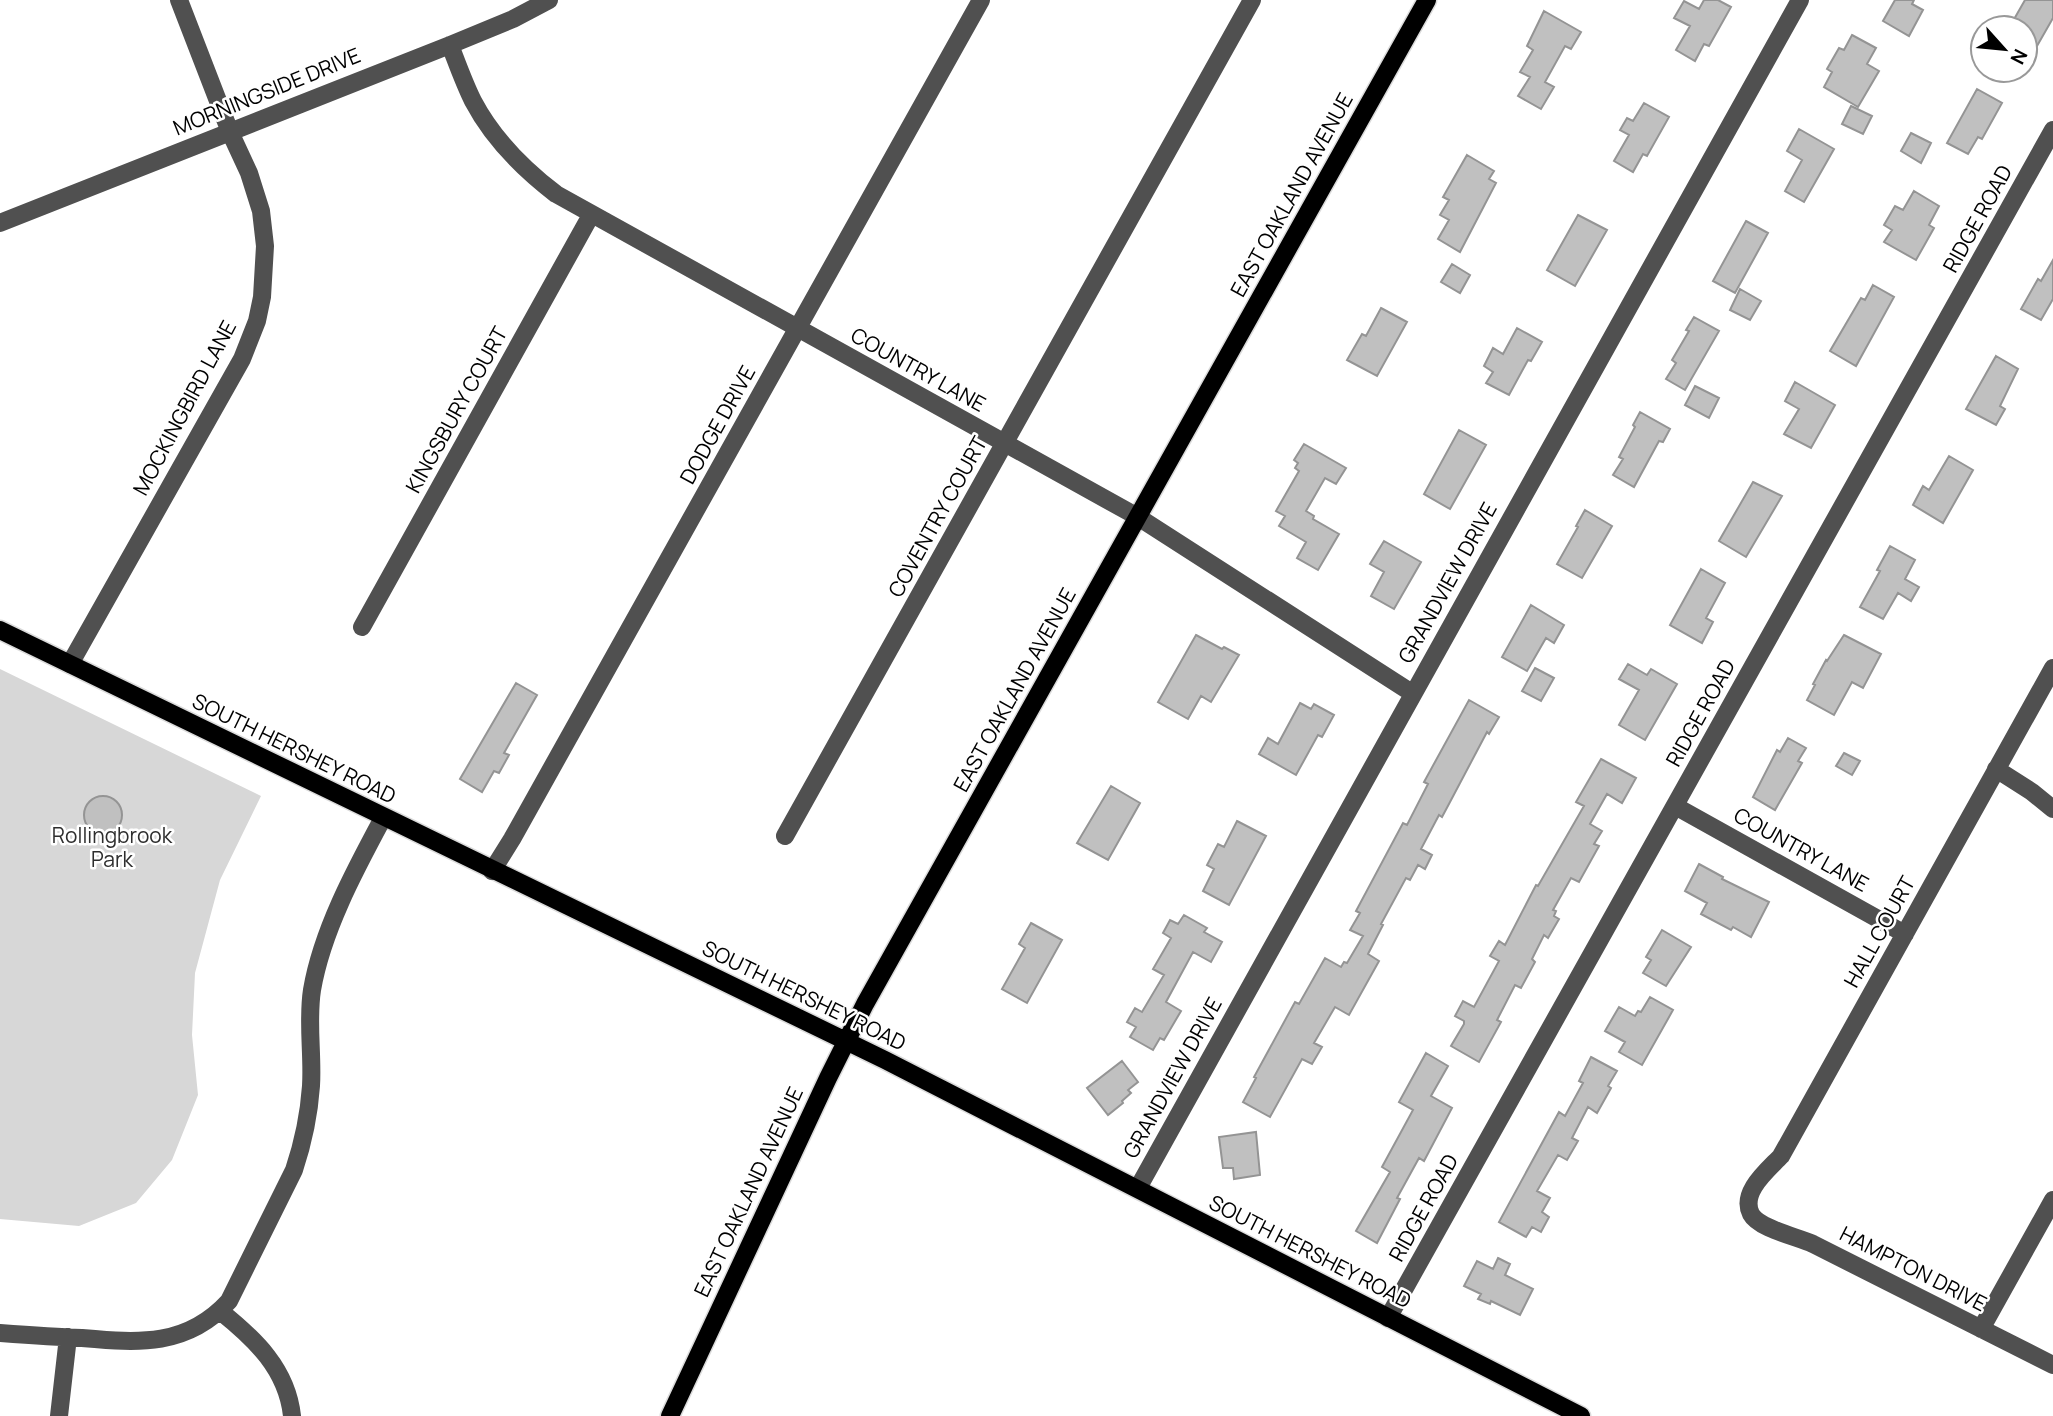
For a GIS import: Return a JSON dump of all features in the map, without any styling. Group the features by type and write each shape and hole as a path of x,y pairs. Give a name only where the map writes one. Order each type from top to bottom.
{"main road":[{"name":"EAST OAKLAND AVENUE","path":"670,1416 846,1042 1427,0"},
{"name":"SOUTH HERSHEY ROAD","path":"0,630 846,1042 1138,1188 1388,1318 1555,1410 1581,1416"}],"street":[{"name":"MOCKINGBIRD LANE","path":"70,664 242,359 257,321 262,297 265,264 261,211 249,173 178,0"},
{"name":"MORNINGSIDE DRIVE","path":"0,223 450,45 513,19 549,0"},
{"name":"DODGE DRIVE","path":"492,871 981,0"},
{"name":"COVENTRY COURT","path":"785,836 1252,0"},
{"name":"GRANDVIEW DRIVE","path":"1138,1188 1800,0"},
{"name":"COUNTRY LANE","path":"450,45 473,100 505,148 538,180 591,215 1138,517 1412,694"},
{"name":"RIDGE ROAD","path":"1388,1318 2053,130"},
{"name":"KINGSBURY COURT","path":"362,627 591,215"},
{"name":"HALL COURT","path":"1752,1216 1749,1204 1752,1188 1781,1156 2053,668"},
{"path":"1996,769 2053,809"},
{"name":"COUNTRY LANE","path":"1675,806 1905,934"},
{"path":"0,1333 152,1341 190,1331 220,1311 236,1288 294,1170 306,1124 311,1086 311,1008 319,956 383,818"},
{"path":"1981,1329 2053,1200"},
{"name":"HAMPTON DRIVE","path":"1752,1216 2053,1365"},
{"path":"220,1311 261,1347 274,1364 289,1397 292,1416"},
{"path":"59,1416 68,1338"}],"green space":[{"name":"Rollingbrook Park","path":"0,669 261,796 220,880 195,973 192,1035 198,1095 172,1160 136,1203 79,1226 0,1219"}],"building":[{"path":"1704,0 1718,0 1731,7 1709,46 1704,44 1695,61 1676,50 1690,26 1674,18 1684,1 1699,9"},
{"path":"1895,0 1914,0 1912,4 1923,10 1909,36 1883,21"},
{"path":"2025,0 2053,0 2053,18 2039,42 2039,14 2017,14"},
{"path":"1544,11 1581,32 1571,49 1565,46 1545,82 1554,87 1541,109 1518,96 1530,77 1520,72 1533,50 1527,46"},
{"path":"1852,35 1876,48 1867,64 1879,71 1858,107 1824,87 1832,72 1827,69 1839,48 1844,50"},
{"path":"1977,89 2002,103 1982,139 1978,137 1968,154 1947,143"},
{"path":"1644,103 1669,117 1647,156 1643,154 1633,172 1614,161 1629,135 1620,130 1627,118 1633,121"},
{"path":"1851,106 1872,116 1863,134 1842,124"},
{"path":"1799,129 1834,149 1804,202 1785,191 1802,160 1787,151"},
{"path":"1911,133 1931,143 1921,163 1901,151"},
{"path":"1467,155 1494,171 1489,179 1496,183 1460,252 1438,239 1449,220 1440,215 1449,200 1443,197"},
{"path":"1914,191 1939,206 1929,225 1934,228 1916,260 1884,242 1892,230 1884,225 1895,206 1903,210"},
{"path":"1578,215 1607,230 1575,286 1547,270"},
{"path":"1746,221 1768,233 1735,293 1713,281"},
{"path":"2053,260 2053,299 2041,320 2021,309 2038,279 2041,281"},
{"path":"1452,264 1470,275 1460,293 1441,282"},
{"path":"1873,285 1894,297 1856,366 1830,351 1861,298 1865,300"},
{"path":"1740,289 1761,301 1750,320 1730,310"},
{"path":"1381,308 1407,322 1377,376 1347,360 1362,334 1366,336"},
{"path":"1694,317 1719,331 1685,390 1666,379 1676,363 1672,360"},
{"path":"1517,328 1542,342 1531,361 1528,360 1509,395 1486,383 1493,372 1484,366 1493,348 1503,354"},
{"path":"1996,356 2018,369 2000,406 2005,409 1996,425 1966,409"},
{"path":"1795,382 1835,405 1811,448 1784,434 1799,409 1785,401"},
{"path":"1695,386 1719,398 1709,418 1685,405"},
{"path":"1640,412 1670,429 1663,442 1659,441 1634,487 1613,475 1623,459 1619,457"},
{"path":"1459,430 1486,445 1450,509 1424,494"},
{"path":"1304,444 1346,468 1336,484 1325,478 1306,511 1314,516 1313,519 1339,534 1318,570 1297,558 1306,542 1279,526 1285,516 1276,511 1299,471 1295,468 1298,463 1294,460"},
{"path":"1949,456 1973,470 1943,523 1913,505 1923,486 1929,490"},
{"path":"1753,482 1782,496 1746,557 1719,541"},
{"path":"1585,510 1612,526 1582,578 1557,564"},
{"path":"1384,541 1421,562 1394,609 1371,596 1384,572 1370,564"},
{"path":"1890,546 1915,560 1905,579 1919,587 1911,601 1898,593 1883,619 1860,607"},
{"path":"1701,569 1725,583 1706,618 1713,622 1702,643 1670,625"},
{"path":"1531,605 1564,625 1554,643 1546,638 1527,671 1502,657"},
{"path":"1196,635 1239,655 1211,702 1201,696 1188,719 1158,702"},
{"path":"1844,635 1881,654 1863,688 1852,682 1834,715 1807,700 1826,660"},
{"path":"1628,664 1647,675 1651,669 1677,684 1645,740 1619,725 1639,690 1619,679"},
{"path":"1535,668 1554,678 1541,701 1522,691"},
{"path":"516,683 537,695 504,753 509,755 499,773 494,771 482,792 460,779"},
{"path":"1469,700 1499,717 1489,734 1487,732 1442,817 1439,815 1421,849 1432,855 1425,869 1418,865 1410,880 1406,878 1381,924 1383,925 1368,954 1379,961 1349,1015 1335,1007 1314,1043 1322,1047 1312,1064 1302,1059 1270,1117 1243,1102 1256,1078 1254,1077 1295,1002 1299,1004 1325,958 1341,967 1344,962 1347,963 1363,936 1350,930 1360,913 1356,911 1403,823 1407,825 1428,784 1424,782"},
{"path":"1300,703 1311,709 1314,704 1334,715 1322,737 1318,735 1296,775 1259,754 1268,738 1278,744"},
{"path":"1788,738 1806,748 1798,761 1802,763 1775,810 1753,797 1777,750 1780,752"},
{"path":"1844,753 1860,761 1852,775 1836,766"},
{"path":"1601,759 1636,778 1622,803 1607,794 1590,824 1602,831 1594,844 1599,846 1579,882 1571,878 1553,910 1556,911 1554,916 1559,919 1548,938 1544,935 1532,959 1535,962 1521,988 1515,985 1497,1020 1501,1022 1479,1062 1451,1046 1464,1024 1464,1021 1455,1016 1463,1001 1474,1007 1499,961 1490,956 1499,941 1505,945 1536,885 1538,886 1584,806 1576,802"},
{"path":"1111,786 1140,803 1108,860 1077,843"},
{"path":"103,796 116,802 122,815 116,828 103,834 90,828 84,815 90,802"},
{"path":"1237,821 1266,836 1229,905 1203,891 1214,869 1207,865 1218,844 1224,847"},
{"path":"1699,864 1723,877 1722,879 1769,902 1751,937 1701,914 1707,903 1685,891"},
{"path":"1184,915 1207,928 1204,932 1222,942 1211,962 1193,952 1166,1002 1181,1011 1164,1040 1160,1038 1153,1050 1130,1037 1136,1027 1127,1022 1135,1008 1142,1012 1164,975 1153,969 1171,938 1163,933 1170,920 1178,924"},
{"path":"1031,923 1062,940 1027,1003 1002,989 1025,948 1019,944"},
{"path":"1662,930 1691,947 1666,986 1643,973 1651,960 1646,957"},
{"path":"1650,997 1673,1010 1642,1065 1619,1052 1625,1042 1605,1031 1619,1007 1635,1016 1638,1011 1641,1012"},
{"path":"1426,1053 1448,1066 1431,1096 1452,1108 1424,1161 1419,1158 1377,1243 1356,1231 1390,1172 1382,1167 1413,1110 1399,1102"},
{"path":"1591,1057 1617,1071 1608,1086 1611,1088 1597,1113 1588,1107 1572,1138 1578,1141 1567,1160 1558,1155 1537,1191 1550,1198 1542,1212 1549,1217 1541,1232 1532,1227 1526,1237 1499,1222 1559,1112 1565,1116 1583,1083 1579,1081"},
{"path":"1122,1061 1138,1082 1128,1090 1131,1093 1123,1103 1108,1115 1087,1088"},
{"path":"1256,1132 1260,1175 1234,1179 1233,1168 1223,1168 1219,1137"},
{"path":"1498,1258 1510,1264 1505,1275 1533,1289 1520,1315 1491,1301 1490,1304 1478,1299 1481,1294 1464,1286 1477,1261 1493,1269"}]}
